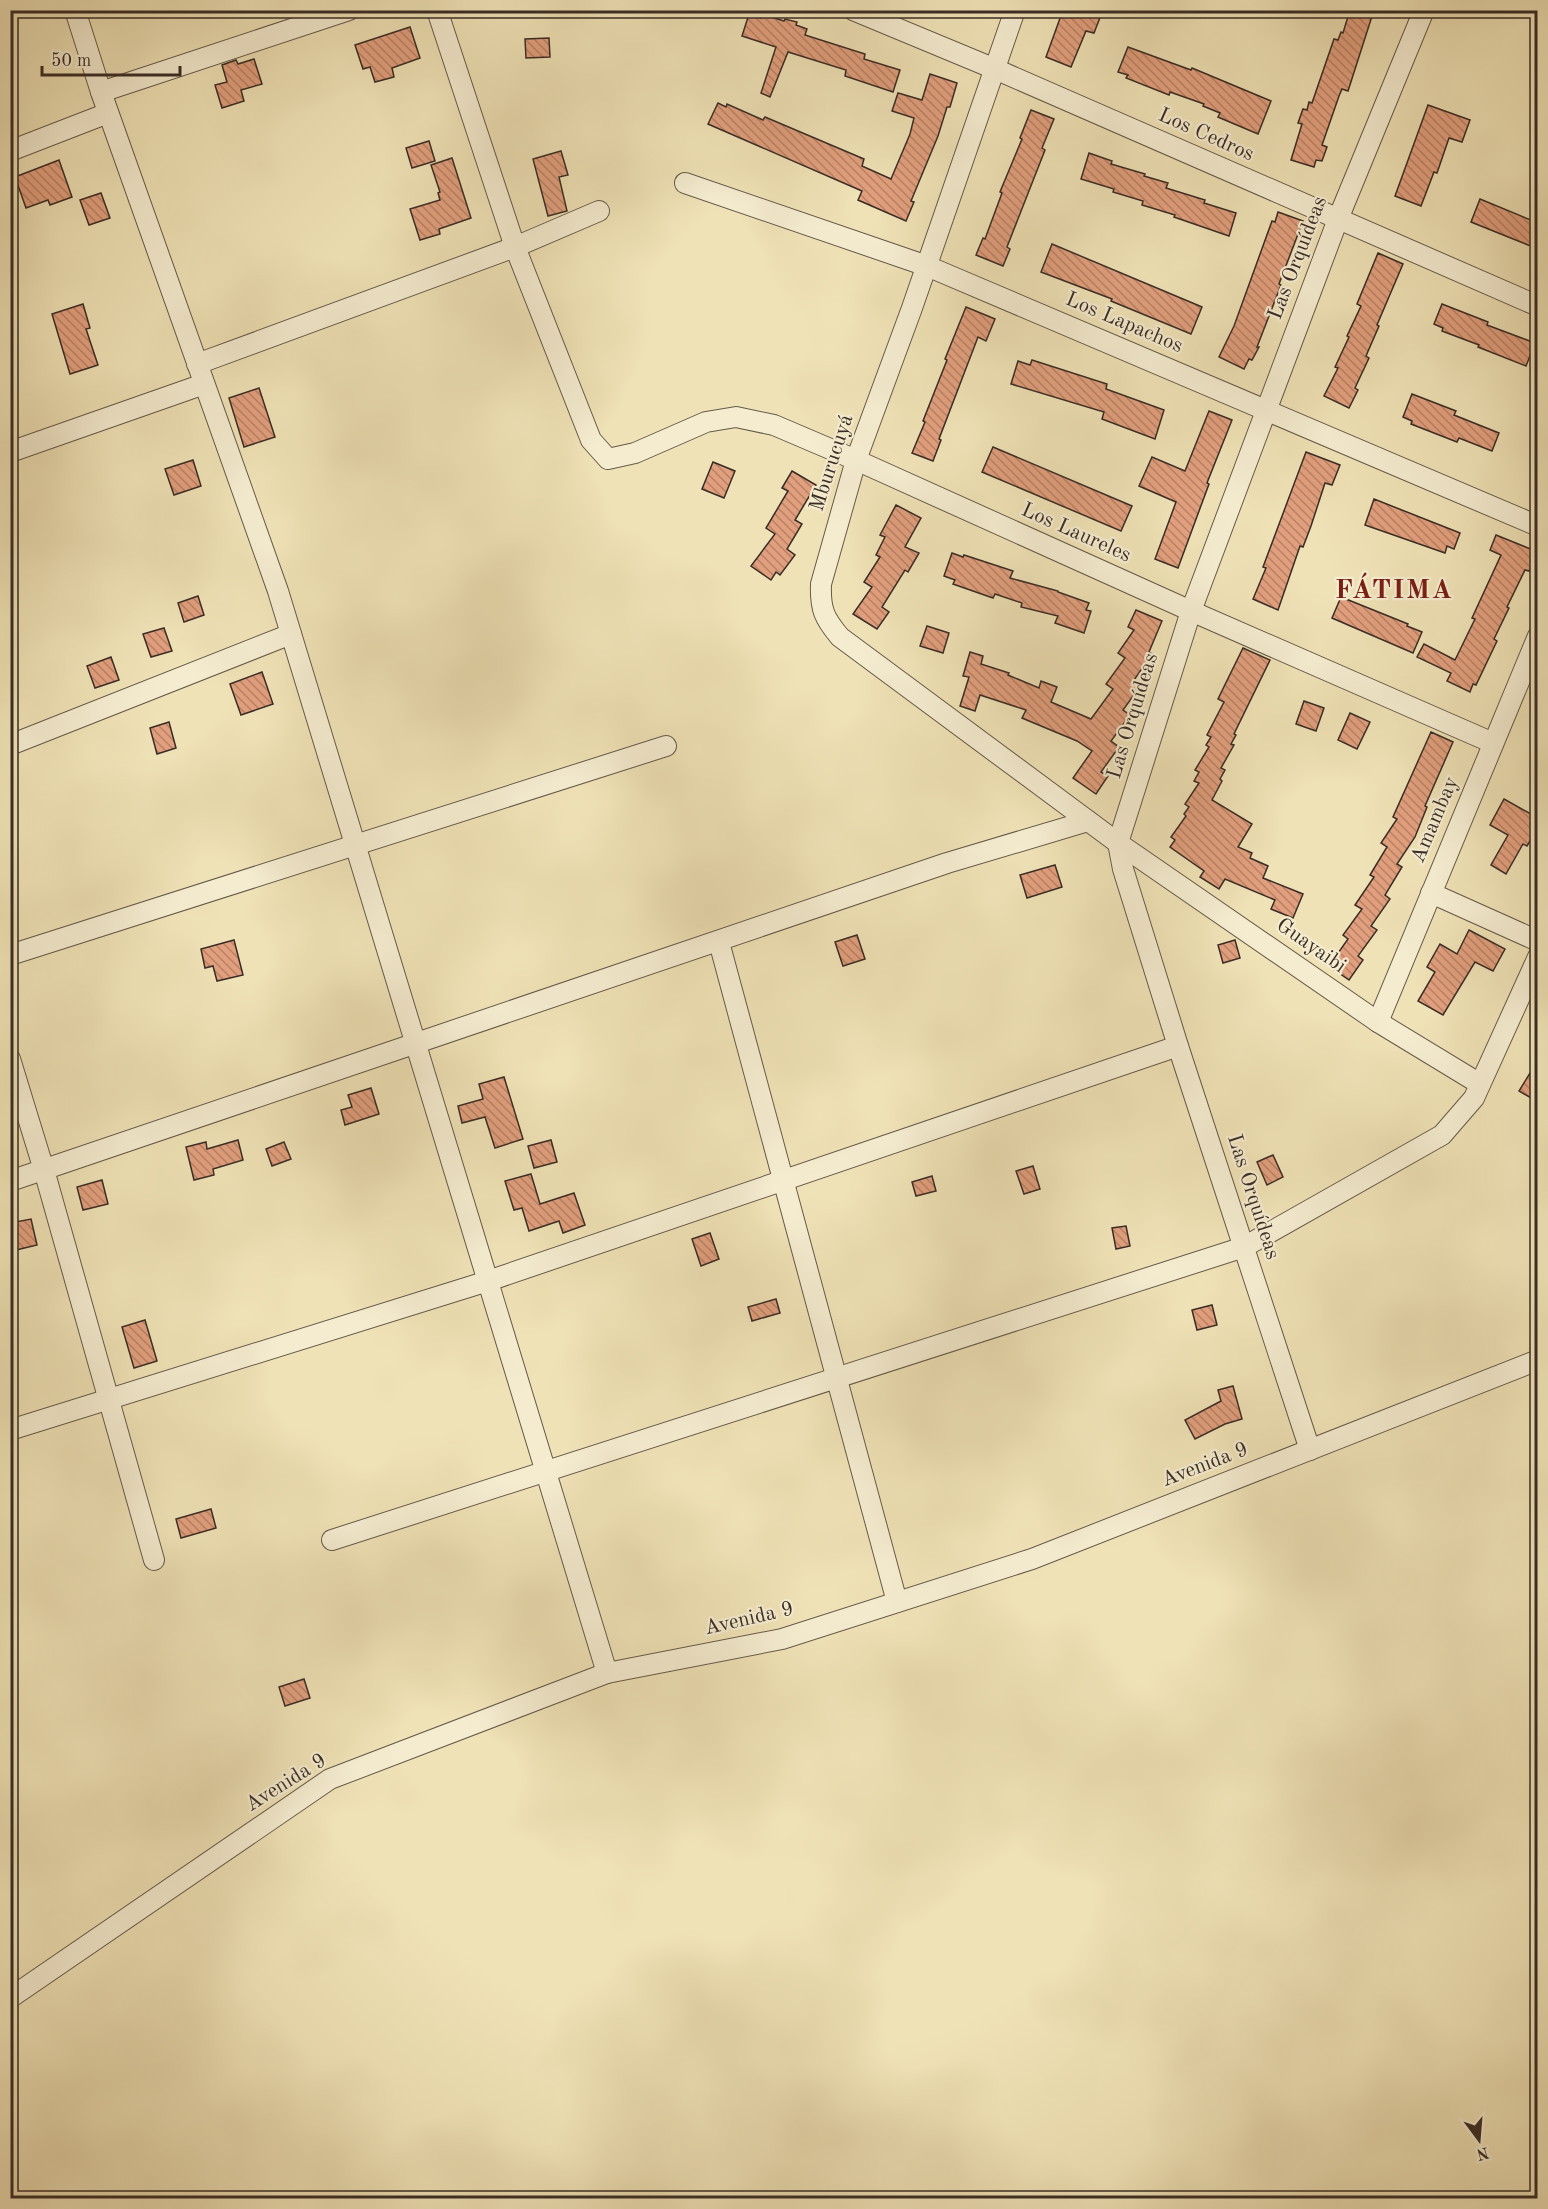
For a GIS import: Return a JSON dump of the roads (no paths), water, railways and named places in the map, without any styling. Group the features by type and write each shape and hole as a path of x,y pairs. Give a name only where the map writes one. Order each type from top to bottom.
{"street":[{"path":"75,10 108,113 278,591 607,1673"},
{"path":"101,92 349,10"},
{"path":"437,10 515,247"},
{"name":"Los Cedros","path":"853,10 1538,306"},
{"name":"Mburucuyá","path":"1015,10 927,266 856,460 821,584 820,604 828,622 840,637 1118,843"},
{"name":"Las Orquídeas","path":"1310,1450 1179,1046 1118,843 1191,611 1338,219 1424,10"},
{"path":"10,152 108,113"},
{"name":"Los Lapachos","path":"685,183 927,266 1538,526"},
{"path":"197,364 515,247 599,211"},
{"name":"Los Laureles","path":"515,247 591,440 608,459 635,453 706,422 736,417 774,425 1493,743"},
{"path":"10,452 204,384"},
{"path":"10,745 291,634"},
{"name":"Amambay","path":"1378,1022 1493,743 1530,677 1538,636"},
{"path":"10,955 666,746"},
{"path":"10,1181 947,863 1088,821"},
{"name":"Guayaibi","path":"1118,843 1378,1022 1480,1084"},
{"path":"1431,893 1538,941"},
{"path":"719,942 897,1602"},
{"path":"332,1539 1244,1247 1442,1135 1474,1098 1538,957"},
{"path":"10,1430 488,1281 1179,1046"},
{"path":"10,1059 44,1170 154,1560"},
{"name":"Avenida 9","path":"10,1998 330,1779 607,1673 782,1639 1032,1559 1538,1360"}],"district":[{"name":"FÁTIMA","path":"1394,590"}]}
